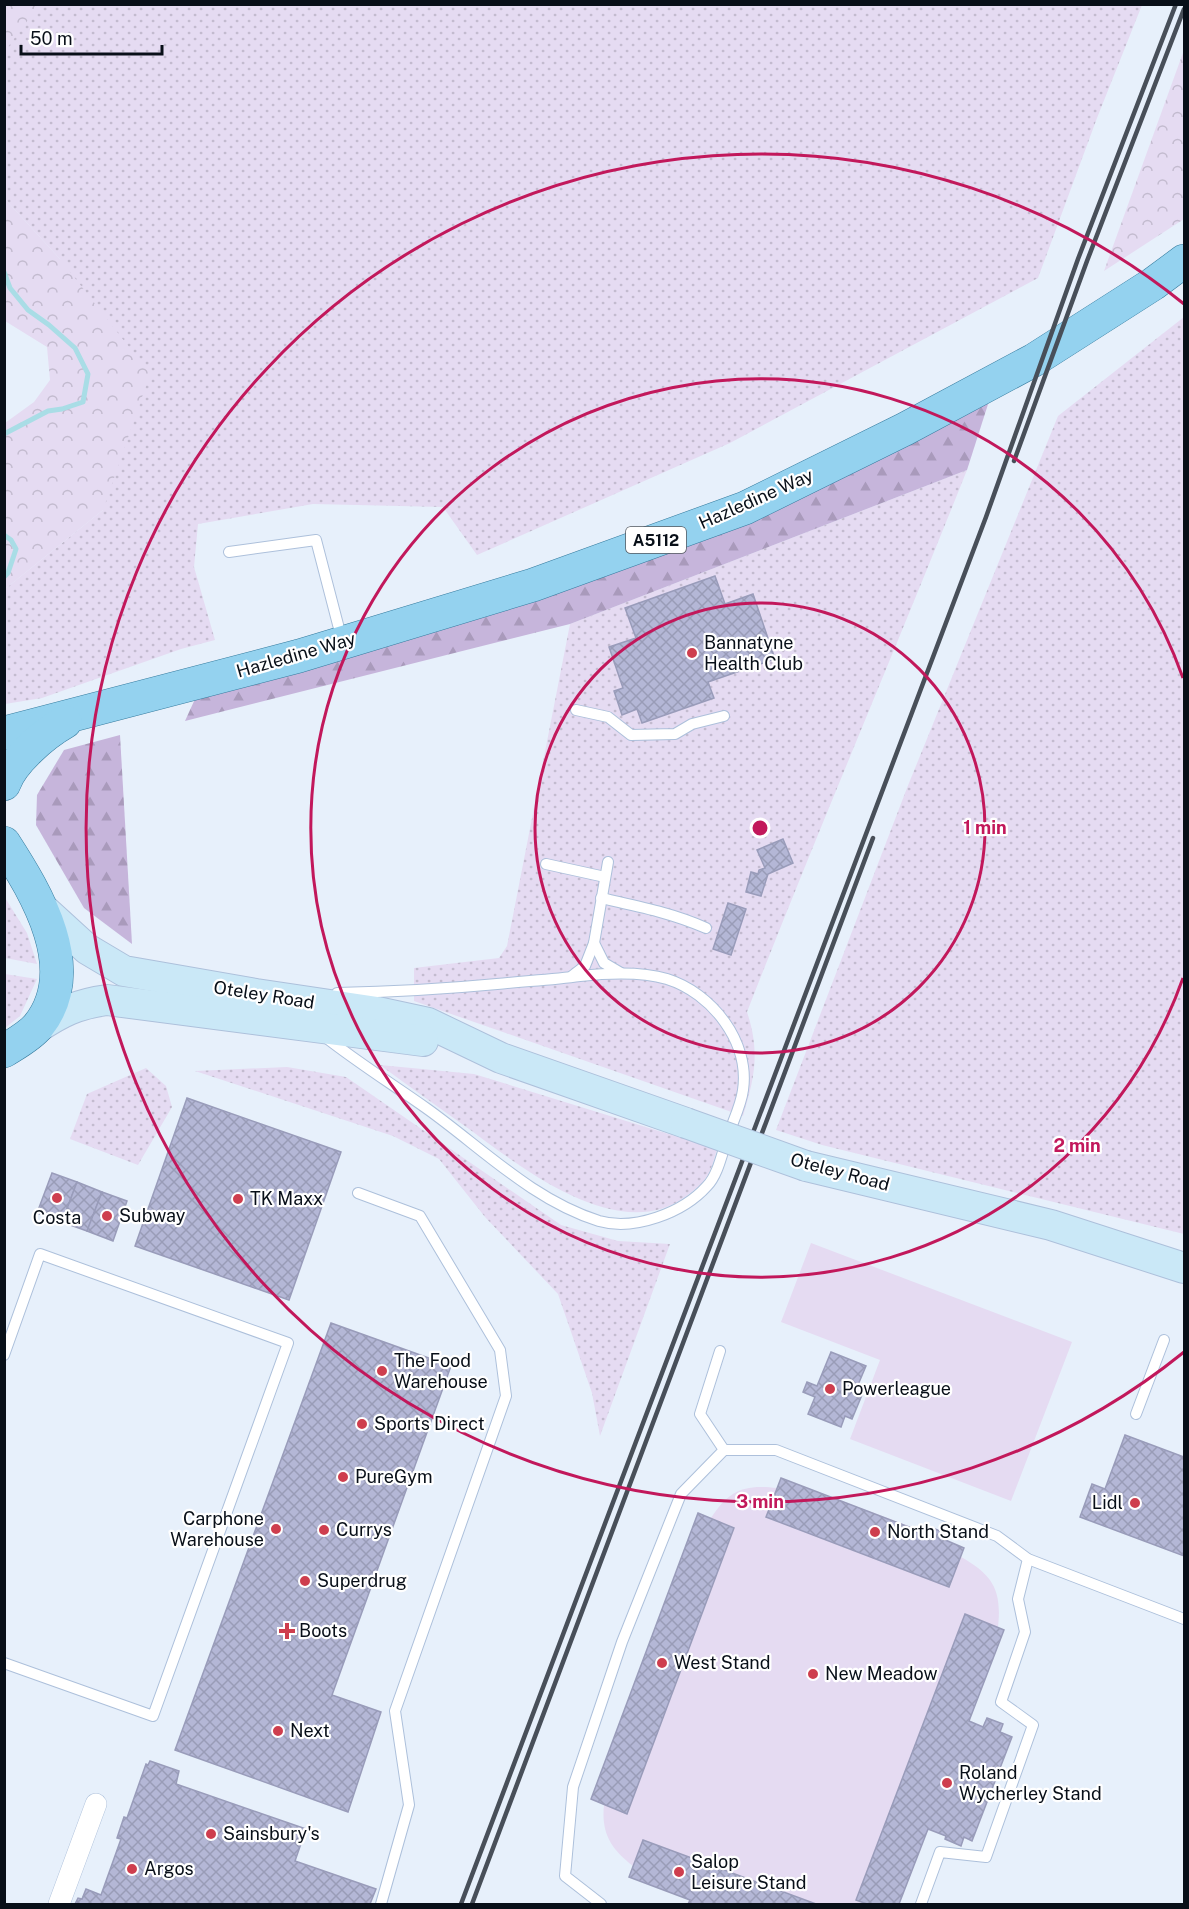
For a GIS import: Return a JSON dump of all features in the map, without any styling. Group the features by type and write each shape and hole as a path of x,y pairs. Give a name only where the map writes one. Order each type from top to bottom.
{"main road":[{"name":"Hazledine Way","path":"4,733 343,643 533,585 745,508 905,429 1034,360 1185,261"},
{"name":"Hazledine Way","path":"4,784 17,762 31,749 56,728 83,712"},
{"path":"4,843 42,907 55,953 58,974 49,1009 37,1028 4,1052"},
{"name":"Oteley Road","path":"42,907 87,949 124,971 377,1012 428,1023 501,1058 806,1166 1052,1225 1185,1269"},
{"name":"Oteley Road","path":"37,1028 59,1013 77,1005 107,1000 424,1041 501,1058"}],"street":[{"path":"59,1905 96,1804"}],"lane":[{"path":"229,552 316,540 343,643"},
{"path":"576,710 608,717 631,735 675,734 692,724 724,716"},
{"path":"570,977 585,966 594,943 608,862"},
{"path":"546,864 605,877"},
{"path":"602,898 682,918 706,928"},
{"path":"594,943 604,963 624,974"},
{"path":"256,994 409,992 595,973 665,978 685,986 720,1015 734,1035 743,1061 743,1090 710,1185 675,1211 637,1223 601,1221 559,1204 522,1182 427,1109 351,1058 312,1027"},
{"path":"358,1193 420,1216 500,1350 506,1396 395,1711 409,1805 381,1905"},
{"path":"4,1355 40,1254 288,1343 153,1716 4,1663"},
{"path":"1136,1414 1164,1340"},
{"path":"720,1351 700,1414 724,1450"},
{"path":"601,1905 565,1876 573,1786 622,1642 681,1494 724,1450 776,1450 997,1536 1028,1558 1185,1619"},
{"path":"921,1905 940,1852 986,1857 1033,1725 1001,1702 1024,1632 1018,1599 1028,1558"}],"green space":[{"path":"39,4 1142,5 1097,118 1038,278 730,443 477,555 443,507 313,504 198,524 194,567 215,640 181,649 42,698 5,704 5,589 103,510 60,259 5,199 4,51"},
{"path":"4,5 39,5 5,51"},
{"path":"1184,50 1184,219 1104,271"},
{"path":"5,199 60,259 150,374 103,510 5,589 5,423 34,402 50,380 47,347 5,321"},
{"path":"1184,317 1184,1234 822,1145 776,1130 907,788 1058,416"},
{"path":"990,398 967,470 570,624 185,721 195,699"},
{"path":"967,470 747,1012 755,1052 751,1089 743,1116 414,1001 414,968 499,958 507,946 570,624"},
{"path":"120,735 132,944 84,908 36,825 37,795 64,750"},
{"path":"4,896 27,933 37,964 5,958"},
{"path":"5,974 37,979 20,1016 5,1028"},
{"path":"380,1065 474,1074 717,1149 708,1175 685,1197 659,1209 631,1212 602,1207 572,1196 516,1163"},
{"path":"287,1067 346,1077 561,1225 618,1241 670,1244 600,1436 592,1393 558,1294 485,1217 439,1159 393,1136 195,1071"},
{"path":"146,1068 166,1086 172,1107 138,1165 70,1139 87,1094"},
{"path":"811,1243 1072,1342 1011,1501 850,1439 880,1360 781,1322"},
{"name":"New Meadow","path":"781,1478 922,1531 925,1525 945,1533 943,1540 964,1548 961,1557 988,1577 996,1593 998,1627 1004,1630 969,1721 983,1726 987,1718 1003,1724 1000,1732 1012,1737 972,1841 964,1838 961,1846 945,1839 946,1836 928,1829 899,1904 688,1904 690,1900 629,1877 633,1866 613,1847 609,1840 604,1824 604,1805 591,1799 698,1513 711,1518 724,1501 738,1491 755,1487 777,1488"}],"building":[{"name":"Bannatyne Health Club","path":"715,576 725,604 753,594 775,659 708,682 714,698 642,723 637,709 622,715 614,691 623,688 609,647 636,638 625,608"},
{"path":"783,839 793,863 768,874 761,896 746,892 751,872 758,874 759,870 765,868 757,850"},
{"path":"728,903 746,909 731,955 713,949"},
{"name":"TK Maxx","path":"187,1098 341,1152 289,1300 135,1246"},
{"name":"Costa","path":"52,1173 77,1182 62,1222 37,1213"},
{"path":"77,1182 102,1192 87,1231 62,1222"},
{"name":"Subway","path":"102,1192 127,1201 113,1241 87,1231"},
{"path":"331,1323 451,1366 332,1695 381,1712 348,1812 175,1750"},
{"name":"Powerleague","path":"831,1352 866,1366 855,1392 862,1395 852,1419 845,1416 841,1427 808,1414 815,1397 803,1392 807,1382 817,1386"},
{"name":"Lidl","path":"1125,1435 1184,1457 1184,1556 1080,1517 1092,1484 1105,1489"},
{"name":"North Stand","path":"781,1478 922,1532 925,1525 945,1533 943,1539 964,1548 949,1587 766,1517"},
{"name":"West Stand","path":"698,1513 734,1528 627,1814 591,1799"},
{"name":"Roland Wycherley Stand","path":"965,1614 1004,1630 969,1721 983,1727 987,1718 1003,1724 1000,1732 1012,1737 972,1841 964,1837 961,1846 945,1839 946,1836 928,1829 899,1904 867,1904 856,1900"},
{"name":"Sainsbury's","path":"150,1761 179,1771 176,1784 306,1829 295,1861 376,1889 370,1904 75,1904 78,1898 82,1899 86,1889 101,1895 121,1839 117,1838 124,1817 127,1818 146,1764 148,1765"},
{"name":"Salop Leisure Stand","path":"643,1840 816,1904 688,1904 690,1900 629,1877"}],"waterway":[{"path":"4,272 10,288 28,310 75,348 88,374 83,402 48,411 4,434"},
{"path":"4,535 11,540 16,549 8,573 4,577"}],"railway":[{"path":"461,1904 986,517 1078,259 1176,4"},
{"path":"1014,461 1087,261 1184,9"},
{"path":"472,1904 873,838"}],"place":[{"name":"Bannatyne Health Club","path":"692,653"},
{"name":"Costa","path":"57,1198"},
{"name":"TK Maxx","path":"238,1199"},
{"name":"Subway","path":"107,1216"},
{"name":"The Food Warehouse","path":"382,1371"},
{"name":"Powerleague","path":"830,1389"},
{"name":"Sports Direct","path":"362,1424"},
{"name":"PureGym","path":"343,1477"},
{"name":"Lidl","path":"1135,1503"},
{"name":"Carphone Warehouse","path":"276,1529"},
{"name":"Currys","path":"324,1530"},
{"name":"North Stand","path":"875,1532"},
{"name":"Superdrug","path":"305,1581"},
{"name":"Boots","path":"287,1631"},
{"name":"West Stand","path":"662,1663"},
{"name":"New Meadow","path":"813,1674"},
{"name":"Next","path":"278,1731"},
{"name":"Roland Wycherley Stand","path":"947,1783"},
{"name":"Sainsbury's","path":"211,1834"},
{"name":"Argos","path":"132,1869"},
{"name":"Salop Leisure Stand","path":"679,1872"}]}
